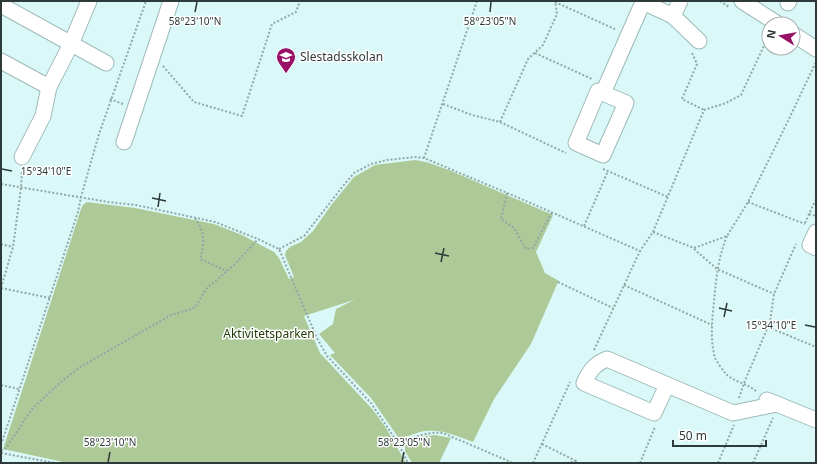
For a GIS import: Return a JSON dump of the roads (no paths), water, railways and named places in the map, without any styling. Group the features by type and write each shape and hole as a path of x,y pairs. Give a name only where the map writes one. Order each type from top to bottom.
{"street":[{"path":"22,158 43,116 49,87 71,44 89,1"},
{"path":"124,142 171,1"},
{"path":"672,16 680,1"},
{"path":"742,1 765,16"},
{"path":"605,90 643,2 672,16 696,47"},
{"path":"1,5 106,63"},
{"path":"801,39 816,49"},
{"path":"1,61 49,87"},
{"path":"808,229 810,245 816,248"},
{"path":"667,386 654,413 584,383 590,371 601,361 607,359 732,413 778,404"},
{"path":"762,397 816,420"}],"place":[{"name":"Slestadsskolan","path":"286,74"}],"park label":[{"name":"Aktivitetsparken","path":"269,334"}]}
